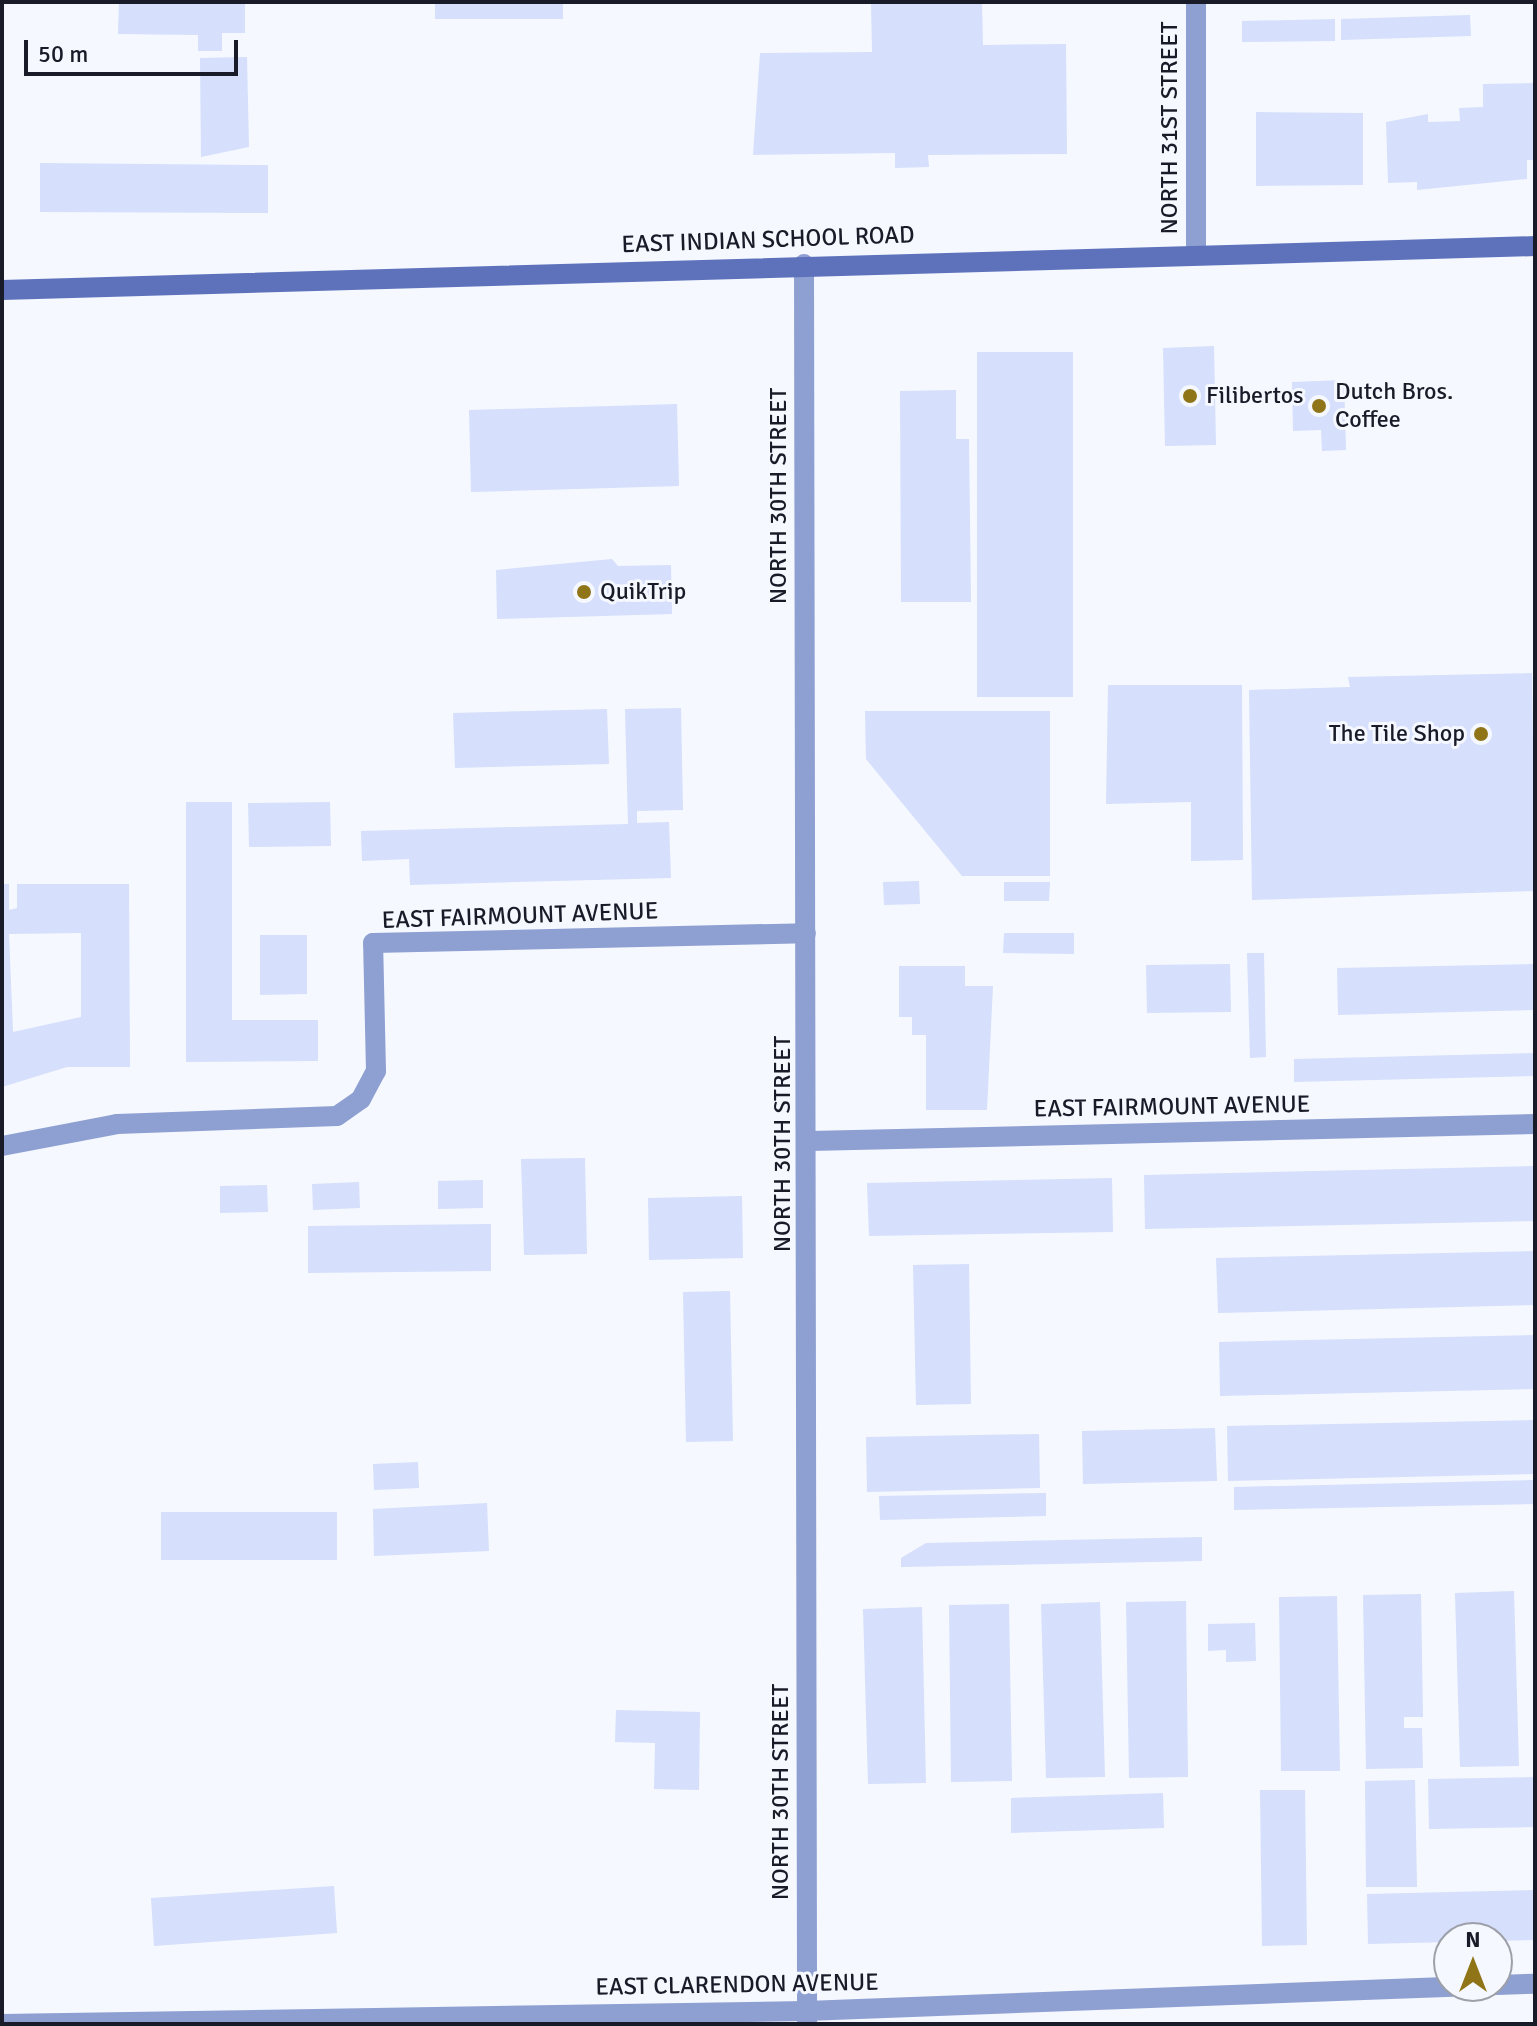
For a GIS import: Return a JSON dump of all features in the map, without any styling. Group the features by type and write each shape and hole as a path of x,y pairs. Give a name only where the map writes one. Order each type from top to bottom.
{"main road":[{"name":"EAST INDIAN SCHOOL ROAD","path":"2,290 804,264 1535,246"}],"street":[{"name":"NORTH 31ST STREET","path":"1196,2 1196,255"},
{"name":"NORTH 30TH STREET","path":"804,264 806,933 810,1141 806,2017"},
{"name":"EAST FAIRMOUNT AVENUE","path":"2,1146 117,1124 337,1116 361,1099 376,1071 373,943 806,933"},
{"name":"EAST FAIRMOUNT AVENUE","path":"810,1141 1535,1124"},
{"path":"1513,1985 1535,1984"},
{"name":"EAST CLARENDON AVENUE","path":"2,2024 806,2017 1433,1988"}],"building":[{"path":"119,2 245,2 245,33 222,33 222,51 198,51 198,35 118,34"},
{"path":"435,2 563,2 563,19 435,19"},
{"path":"871,2 982,2 983,45 1066,44 1067,154 928,155 929,167 895,168 895,153 753,155 760,53 872,52"},
{"path":"1470,15 1471,36 1341,40 1341,19"},
{"path":"1335,19 1335,41 1242,42 1242,21"},
{"path":"247,57 249,147 201,157 200,58"},
{"path":"1535,83 1535,160 1527,160 1527,179 1417,190 1417,182 1388,183 1386,122 1428,114 1428,122 1460,121 1459,108 1483,107 1483,84"},
{"path":"1256,112 1363,113 1363,185 1256,186"},
{"path":"40,163 268,165 268,213 40,212"},
{"name":"Filibertos","path":"1214,346 1216,445 1165,446 1163,348"},
{"path":"977,352 1073,352 1073,697 977,697"},
{"name":"Dutch Bros. Coffee","path":"1344,380 1346,450 1322,451 1321,430 1293,431 1292,382"},
{"path":"956,390 956,439 969,439 971,602 901,602 900,391"},
{"path":"677,404 679,486 471,492 469,410"},
{"name":"QuikTrip","path":"612,559 618,566 671,565 672,614 497,619 496,570"},
{"path":"1532,673 1535,891 1252,900 1249,690 1350,687 1348,677"},
{"path":"1108,685 1242,685 1243,860 1191,861 1191,802 1106,804"},
{"path":"681,708 683,810 637,811 637,823 669,822 671,878 410,885 409,859 362,861 361,831 628,824 625,709"},
{"path":"607,709 609,764 455,768 453,713"},
{"path":"865,711 1050,711 1050,876 962,876 866,759"},
{"path":"186,802 232,802 232,1020 318,1020 318,1061 186,1062"},
{"path":"330,802 331,846 249,847 248,803"},
{"path":"919,881 920,904 884,905 883,882"},
{"path":"1004,882 1050,882 1049,901 1004,901"},
{"path":"2,884 9,884 9,910 17,908 17,884 129,884 130,1067 67,1067 2,1087","holes":["81,933 81,1017 13,1032 9,934"]},
{"path":"1004,933 1074,933 1074,954 1003,953"},
{"path":"260,935 307,935 307,994 260,995"},
{"path":"1247,953 1264,953 1266,1057 1250,1058"},
{"path":"1230,964 1231,1012 1147,1013 1146,965"},
{"path":"1535,964 1535,1010 1338,1015 1337,968"},
{"path":"899,966 965,966 965,986 993,986 987,1110 926,1110 926,1035 912,1035 912,1017 899,1017"},
{"path":"1535,1053 1535,1076 1294,1082 1294,1059"},
{"path":"585,1158 587,1254 524,1255 521,1159"},
{"path":"1535,1166 1535,1221 1145,1229 1144,1175"},
{"path":"1112,1178 1113,1232 869,1236 867,1183"},
{"path":"483,1180 483,1208 438,1209 438,1181"},
{"path":"359,1182 360,1208 313,1210 312,1184"},
{"path":"267,1185 268,1212 220,1213 220,1186"},
{"path":"742,1196 743,1258 649,1260 648,1198"},
{"path":"491,1224 491,1271 308,1273 308,1226"},
{"path":"1535,1251 1535,1305 1218,1313 1216,1258"},
{"path":"969,1264 971,1404 916,1405 913,1265"},
{"path":"730,1291 733,1441 686,1442 683,1292"},
{"path":"1535,1335 1535,1389 1220,1396 1219,1342"},
{"path":"1535,1420 1535,1474 1228,1481 1227,1426"},
{"path":"1215,1428 1217,1481 1083,1484 1082,1431"},
{"path":"1039,1434 1040,1488 867,1492 866,1437"},
{"path":"418,1462 419,1488 374,1490 373,1464"},
{"path":"1535,1480 1535,1504 1234,1510 1234,1487"},
{"path":"1046,1493 1046,1516 880,1520 879,1496"},
{"path":"487,1503 489,1551 374,1556 373,1509"},
{"path":"161,1512 337,1512 337,1560 161,1560"},
{"path":"1202,1537 1202,1561 901,1567 901,1558 926,1543"},
{"path":"1514,1591 1519,1766 1460,1767 1455,1593"},
{"path":"1421,1594 1423,1717 1404,1717 1404,1728 1422,1728 1423,1768 1366,1769 1363,1595"},
{"path":"1337,1596 1340,1771 1281,1771 1279,1597"},
{"path":"1186,1601 1188,1777 1129,1778 1126,1602"},
{"path":"1100,1602 1105,1777 1046,1778 1041,1604"},
{"path":"1009,1604 1012,1781 951,1782 949,1605"},
{"path":"922,1607 926,1783 868,1784 863,1609"},
{"path":"1255,1623 1256,1661 1226,1662 1226,1650 1208,1651 1208,1624"},
{"path":"616,1710 700,1712 699,1790 654,1789 655,1743 615,1742"},
{"path":"1533,1777 1534,1827 1429,1829 1428,1779"},
{"path":"1415,1780 1417,1887 1366,1887 1365,1781"},
{"path":"1260,1790 1305,1790 1307,1945 1262,1946"},
{"path":"1163,1793 1164,1828 1011,1833 1011,1798"},
{"path":"334,1886 337,1933 154,1946 151,1898"},
{"path":"1535,1890 1535,1940 1513,1941 1513,1922 1433,1922 1433,1942 1368,1944 1367,1894"}],"place":[{"name":"Filibertos","path":"1190,396"},
{"name":"Dutch Bros. Coffee","path":"1319,406"},
{"name":"QuikTrip","path":"584,592"},
{"name":"The Tile Shop","path":"1481,734"}]}
